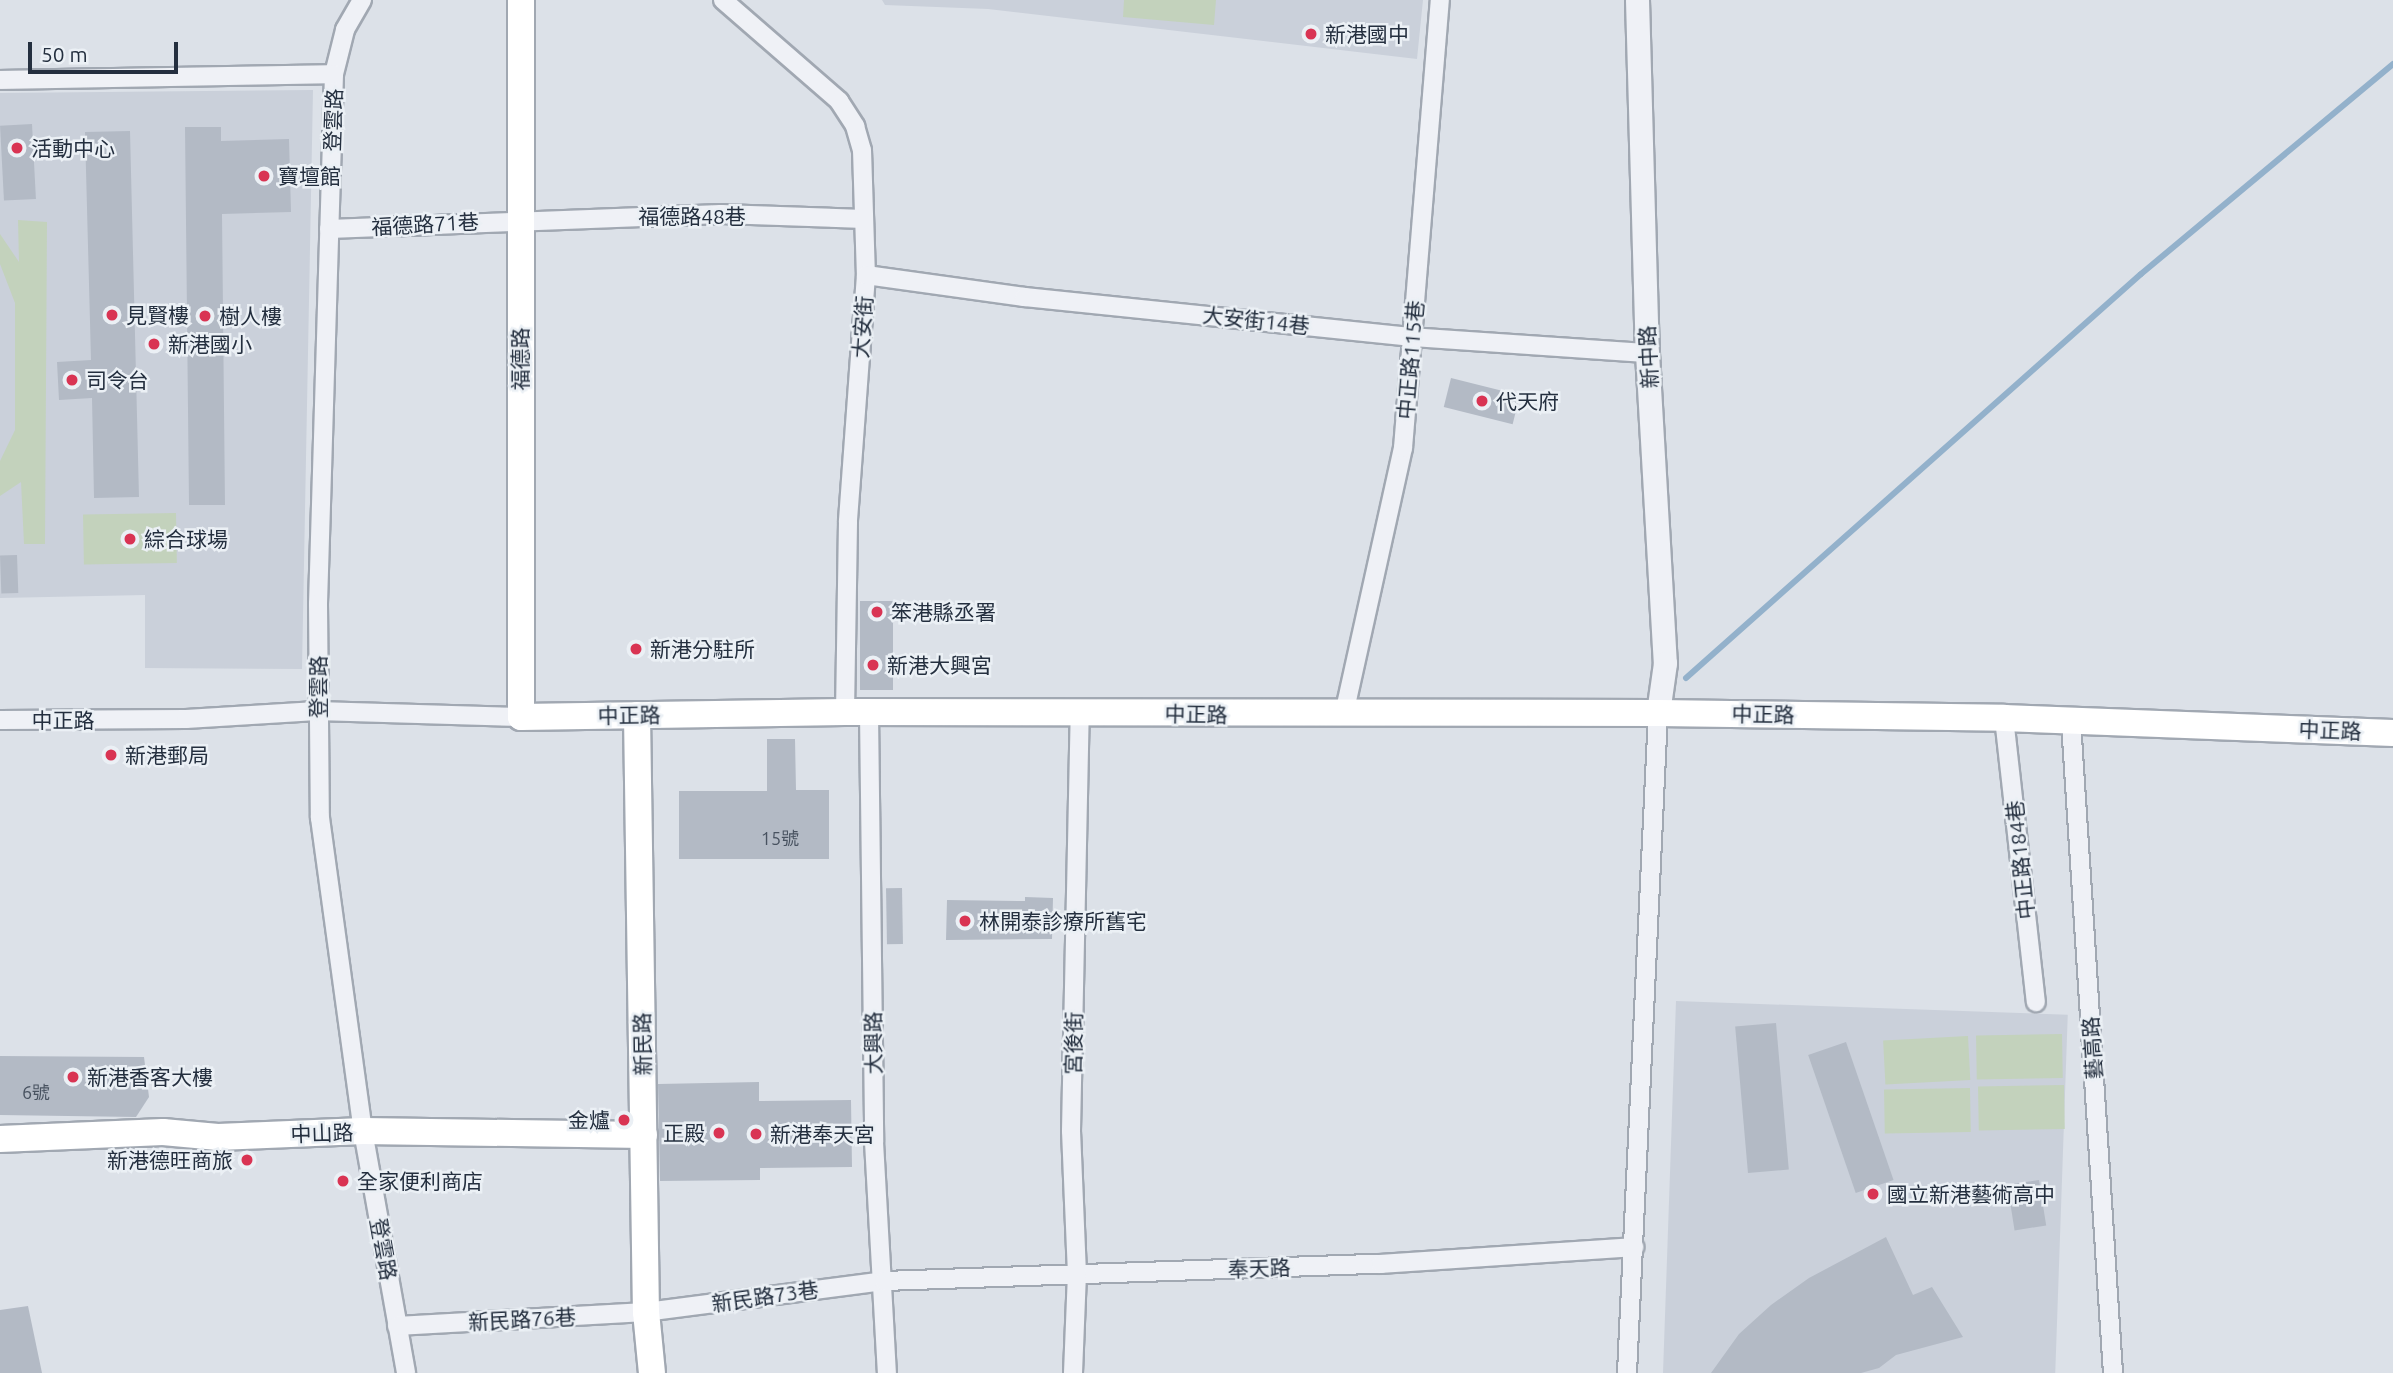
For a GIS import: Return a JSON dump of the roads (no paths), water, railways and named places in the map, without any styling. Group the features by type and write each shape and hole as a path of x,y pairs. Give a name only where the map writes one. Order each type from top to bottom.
{"main road":[{"name":"福德路","path":"521,0 521,717"},
{"name":"中正路","path":"521,717 857,713 1658,713 2004,719 2393,733"},
{"name":"新民路","path":"637,715 646,1312 652,1373"},
{"name":"中山路","path":"0,1139 92,1133 218,1137 363,1131 644,1135"}],"street":[{"name":"登雲路","path":"362,0 345,30 334,74 317,711 321,838 363,1131 406,1373"},
{"name":"大安街","path":"723,0 839,100 855,126 862,150 866,275 848,522 857,713"},
{"name":"中正路115巷","path":"1343,714 1403,448 1440,0"},
{"name":"新中路","path":"1637,0 1647,353 1665,663 1658,713"},
{"path":"0,80 334,74"},
{"name":"福德路48巷","path":"520,219 721,214 864,219"},
{"name":"福德路71巷","path":"329,229 520,219"},
{"name":"大安街14巷","path":"866,275 1024,297 1411,337 1647,353"},
{"name":"中正路","path":"0,720 186,719 317,711 521,717"},
{"name":"大興路","path":"857,713 874,1142 884,1281 887,1373"},
{"name":"宮後街","path":"1073,1373 1077,1274 1071,1131 1080,713"},
{"path":"1627,1373 1658,713"},
{"name":"中正路184巷","path":"2004,719 2036,1002"},
{"name":"藝高路","path":"2071,722 2113,1373"},
{"name":"奉天路","path":"884,1281 1381,1264 1634,1247"},
{"name":"新民路73巷","path":"646,1312 884,1281"},
{"name":"新民路76巷","path":"397,1326 646,1312"}],"waterway":[{"path":"1686,678 2141,274 2393,64"}],"place":[{"name":"新港國中","path":"1311,34"},
{"name":"活動中心","path":"17,148"},
{"name":"寶壇館","path":"264,176"},
{"name":"見賢樓","path":"112,315"},
{"name":"樹人樓","path":"205,316"},
{"name":"新港國小","path":"154,344"},
{"name":"司令台","path":"72,380"},
{"name":"代天府","path":"1482,401"},
{"name":"綜合球場","path":"130,539"},
{"name":"笨港縣丞署","path":"877,612"},
{"name":"新港分駐所","path":"636,649"},
{"name":"新港大興宮","path":"873,665"},
{"name":"新港郵局","path":"111,755"},
{"name":"林開泰診療所舊宅","path":"965,921"},
{"name":"新港香客大樓","path":"73,1077"},
{"name":"金爐","path":"624,1120"},
{"name":"正殿","path":"719,1133"},
{"name":"新港奉天宮","path":"756,1134"},
{"name":"新港德旺商旅","path":"247,1160"},
{"name":"全家便利商店","path":"343,1181"},
{"name":"國立新港藝術高中","path":"1873,1194"}]}
